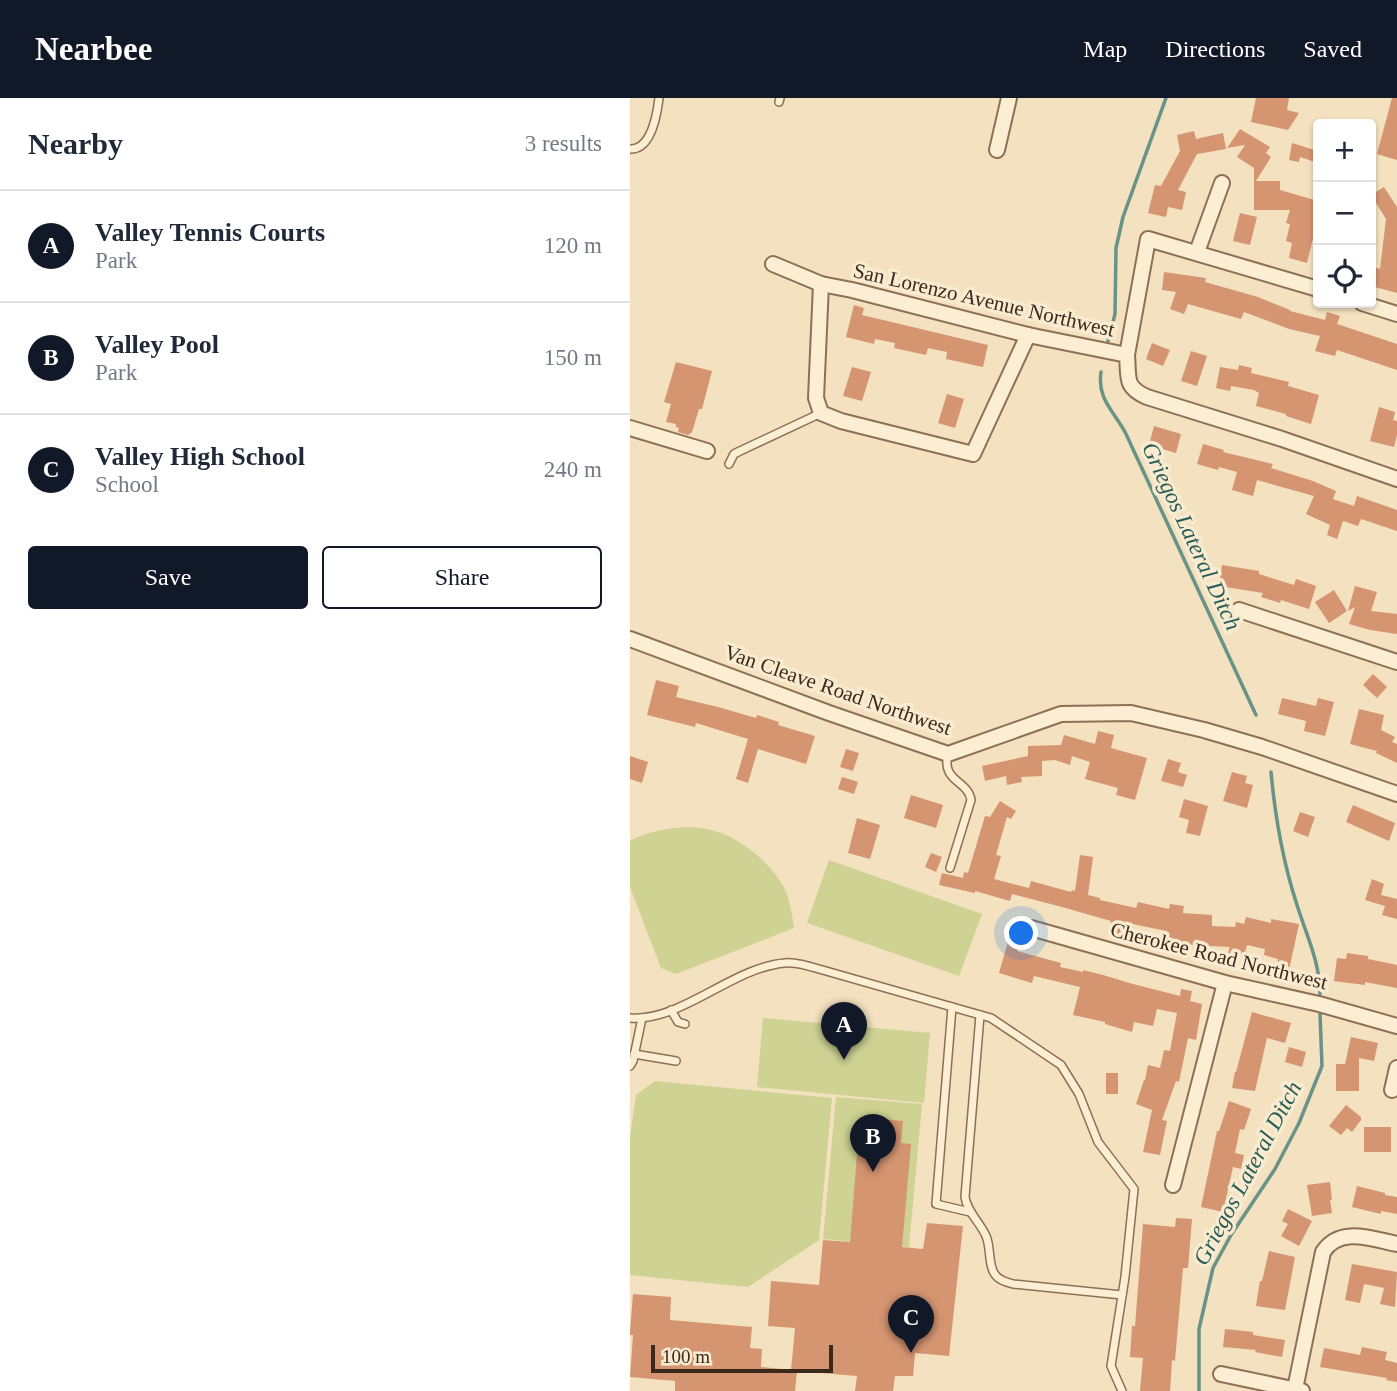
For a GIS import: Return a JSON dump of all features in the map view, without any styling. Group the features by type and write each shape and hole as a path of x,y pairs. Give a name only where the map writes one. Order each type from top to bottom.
{"street":[{"path":"997,150 1009,98"},
{"path":"1197,252 1222,183"},
{"path":"1127,355 1148,239 1313,287"},
{"name":"San Lorenzo Avenue Northwest","path":"773,264 821,284 1028,335 1127,355 1129,385 1136,392 1397,479"},
{"path":"821,284 816,398 821,413 841,421 974,454 1028,335"},
{"path":"1376,307 1397,314"},
{"path":"630,428 707,451"},
{"path":"1239,610 1397,662"},
{"name":"Van Cleave Road Northwest","path":"630,639 947,754 1061,714 1131,713 1250,743 1397,794"},
{"name":"Cherokee Road Northwest","path":"1031,928 1225,984 1318,1003 1397,1026"},
{"path":"1174,1185 1225,984"},
{"path":"1392,1090 1397,1068"},
{"path":"1221,1374 1299,1390 1323,1252 1328,1244 1349,1235 1397,1244"}],"lane":[{"path":"630,149 643,145 649,135 659,98"},
{"path":"729,464 734,454 821,413"},
{"path":"947,754 946,768 970,794 971,800 950,868"},
{"path":"630,1018 664,1013 759,968 788,962 991,1018 1060,1065 1079,1094 1098,1142 1134,1189 1111,1366 1122,1391"},
{"path":"951,1007 936,1204 971,1212"},
{"path":"671,1010 678,1022 685,1024"},
{"path":"980,1016 965,1197 966,1205 987,1238 993,1272 999,1279 1013,1284 1122,1295"},
{"path":"630,1066 642,1018"},
{"path":"634,1054 676,1061"}],"green space":[{"path":"689,827 721,833 762,859 785,891 794,928 676,974 661,968 630,887 630,841 659,831"},
{"path":"829,860 982,914 959,976 807,923"},
{"path":"763,1018 930,1033 924,1103 757,1087"},
{"path":"655,1081 832,1098 819,1240 748,1287 630,1275 630,1137 636,1095"},
{"path":"836,1097 922,1104 909,1247 823,1239"}],"building":[{"path":"1256,98 1289,98 1287,110 1299,113 1288,130 1251,122"},
{"path":"1392,98 1397,98 1397,160 1377,154"},
{"path":"1240,129 1270,147 1266,153 1271,157 1256,181 1280,181 1280,190 1313,200 1313,238 1307,263 1289,258 1292,243 1286,241 1290,224 1286,223 1290,210 1254,210 1254,168 1237,157 1245,145 1227,148"},
{"path":"1194,131 1196,139 1223,133 1226,149 1197,154 1178,190 1186,192 1182,210 1168,207 1166,217 1148,213 1155,185 1161,186 1180,151 1177,135"},
{"path":"1292,143 1313,149 1313,161 1300,157 1299,162 1289,160"},
{"path":"1384,187 1397,207 1397,293 1376,287 1376,268 1380,269 1386,219 1376,203 1376,192"},
{"path":"1240,213 1257,217 1250,245 1233,241"},
{"path":"1164,272 1206,278 1205,282 1325,320 1327,312 1340,316 1337,324 1397,344 1397,370 1337,350 1335,356 1315,351 1320,336 1289,329 1244,312 1241,319 1188,304 1184,314 1170,309 1176,292 1162,290"},
{"path":"854,305 864,308 862,315 988,345 983,367 946,359 947,352 928,348 926,355 894,348 895,343 875,339 874,344 846,337"},
{"path":"1152,343 1170,350 1163,366 1146,359"},
{"path":"1191,351 1207,356 1197,386 1181,381"},
{"path":"676,362 712,371 702,409 699,409 692,432 688,435 678,432 676,424 666,422 671,404 664,402"},
{"path":"1239,365 1252,368 1251,373 1289,382 1288,386 1319,395 1311,424 1256,406 1259,393 1254,390 1231,386 1230,391 1216,388 1220,367 1238,370"},
{"path":"852,367 871,372 862,401 843,396"},
{"path":"947,394 964,399 955,428 938,423"},
{"path":"1379,407 1395,412 1393,420 1397,421 1397,435 1394,447 1370,441"},
{"path":"1154,426 1181,434 1176,453 1149,445"},
{"path":"1203,444 1224,450 1223,452 1273,464 1271,468 1336,491 1333,499 1354,506 1357,496 1397,510 1397,531 1361,519 1358,526 1343,521 1337,539 1327,535 1330,525 1306,514 1314,496 1257,480 1253,496 1232,490 1237,472 1197,464"},
{"path":"1222,565 1259,571 1259,574 1294,585 1296,579 1316,586 1309,609 1261,597 1263,593 1219,586"},
{"path":"1355,586 1377,592 1371,611 1397,614 1397,634 1349,624 1355,607 1348,611"},
{"path":"1334,590 1347,611 1329,623 1315,602"},
{"path":"1373,674 1387,687 1377,698 1363,685"},
{"path":"656,680 679,686 676,697 756,718 757,715 779,722 778,725 815,736 806,764 758,749 748,783 736,779 748,739 696,723 695,727 647,715"},
{"path":"1282,698 1316,706 1318,698 1334,702 1325,736 1304,731 1306,721 1278,714"},
{"path":"1359,709 1384,715 1381,730 1395,737 1392,742 1397,744 1397,763 1376,753 1377,751 1350,744"},
{"path":"1098,731 1114,735 1111,748 1147,758 1135,800 1116,795 1118,788 1085,779 1090,762 1072,756 1070,765 1055,760 1042,761 1042,776 1021,777 1022,782 1007,785 1006,776 985,781 982,766 1028,756 1028,746 1061,745 1064,735 1095,744"},
{"path":"846,749 859,753 853,771 840,767"},
{"path":"630,756 648,762 642,783 630,779"},
{"path":"1168,759 1181,763 1178,772 1187,775 1183,787 1161,781"},
{"path":"1232,772 1247,776 1245,783 1253,785 1247,808 1223,801"},
{"path":"842,777 858,782 854,794 838,789"},
{"path":"911,795 943,805 936,828 904,818"},
{"path":"1184,799 1208,806 1200,836 1186,833 1189,820 1179,817"},
{"path":"1000,801 1016,811 1011,819 1007,817 996,855 1001,856 994,879 1029,888 1031,881 1071,892 1075,891 1080,855 1093,857 1088,895 1100,900 1136,908 1138,902 1169,909 1170,904 1184,906 1183,913 1212,915 1212,926 1235,927 1236,922 1244,924 1246,917 1271,923 1271,919 1299,924 1289,970 1277,967 1278,959 1264,955 1265,949 1247,945 1244,956 1228,953 1230,947 1164,941 1166,931 1128,923 1126,935 1109,932 1111,921 1062,907 1012,894 1010,901 939,885 942,873 963,878 964,872 968,873 985,816 990,817"},
{"path":"1353,805 1395,823 1389,841 1346,822"},
{"path":"1300,812 1315,817 1308,837 1293,831"},
{"path":"857,818 880,825 870,859 848,853"},
{"path":"931,853 942,857 936,872 925,867"},
{"path":"1372,879 1384,884 1381,895 1397,899 1397,919 1382,915 1385,906 1365,900"},
{"path":"1009,938 1020,942 1017,951 1061,963 1060,967 1083,970 1180,996 1181,989 1192,991 1190,1001 1202,1004 1196,1040 1188,1038 1179,1082 1176,1081 1162,1120 1167,1121 1160,1155 1143,1152 1152,1110 1136,1104 1148,1065 1160,1068 1164,1050 1170,1051 1177,1013 1157,1009 1153,1026 1134,1022 1132,1032 1105,1022 1073,1015 1080,987 1034,976 1032,983 999,973"},
{"path":"1347,953 1397,965 1397,988 1365,982 1365,985 1334,981 1337,958 1346,959"},
{"path":"1252,1012 1291,1023 1285,1043 1267,1038 1255,1091 1232,1088"},
{"path":"1351,1037 1378,1043 1374,1061 1359,1058 1359,1091 1336,1091 1336,1064 1345,1064"},
{"path":"1289,1047 1306,1052 1302,1067 1285,1062"},
{"path":"1106,1073 1118,1073 1118,1094 1106,1094"},
{"path":"1229,1101 1251,1109 1244,1130 1240,1129 1235,1153 1244,1155 1241,1169 1233,1167 1223,1212 1201,1207 1217,1131"},
{"path":"1346,1105 1361,1117 1361,1120 1352,1132 1347,1128 1341,1135 1329,1126"},
{"path":"871,1118 903,1121 901,1143 911,1144 902,1247 923,1249 927,1223 963,1226 949,1356 915,1353 913,1376 895,1376 893,1391 855,1391 857,1376 797,1371 795,1391 675,1391 675,1381 630,1377 633,1294 671,1297 670,1320 752,1327 750,1348 762,1349 761,1367 791,1370 795,1328 768,1326 771,1281 819,1285 823,1240 850,1242 858,1141 869,1142"},
{"path":"1364,1127 1391,1127 1391,1152 1364,1152"},
{"path":"1330,1182 1332,1213 1312,1216 1307,1185"},
{"path":"1357,1186 1397,1197 1397,1214 1381,1211 1381,1214 1352,1207"},
{"path":"1288,1209 1312,1221 1299,1246 1281,1236 1288,1224 1282,1221"},
{"path":"1176,1218 1192,1219 1188,1268 1183,1268 1170,1391 1140,1391 1143,1358 1130,1357 1143,1224 1175,1227"},
{"path":"1269,1251 1295,1257 1285,1310 1256,1306"},
{"path":"1352,1264 1397,1272 1395,1307 1380,1304 1384,1288 1364,1284 1360,1303 1345,1300"},
{"path":"1225,1329 1285,1340 1282,1357 1255,1352 1256,1350 1223,1347"},
{"path":"1362,1347 1387,1352 1385,1360 1397,1363 1397,1382 1320,1367 1324,1348 1360,1355"}],"waterway":[{"name":"Griegos Lateral Ditch","path":"1108,341 1115,314 1116,248 1123,217 1166,98"},
{"name":"Griegos Lateral Ditch","path":"1101,372 1101,390 1107,404 1127,436 1256,715"},
{"name":"Griegos Lateral Ditch","path":"1271,772 1284,856 1315,959 1320,994"},
{"name":"Griegos Lateral Ditch","path":"1199,1391 1199,1329 1213,1268 1231,1235 1275,1169 1299,1123 1322,1066 1320,1014"}],"place":[{"name":"Valley Tennis Courts","path":"844,1060"},
{"name":"Valley Pool","path":"873,1172"},
{"name":"Valley High School","path":"911,1353"}]}
